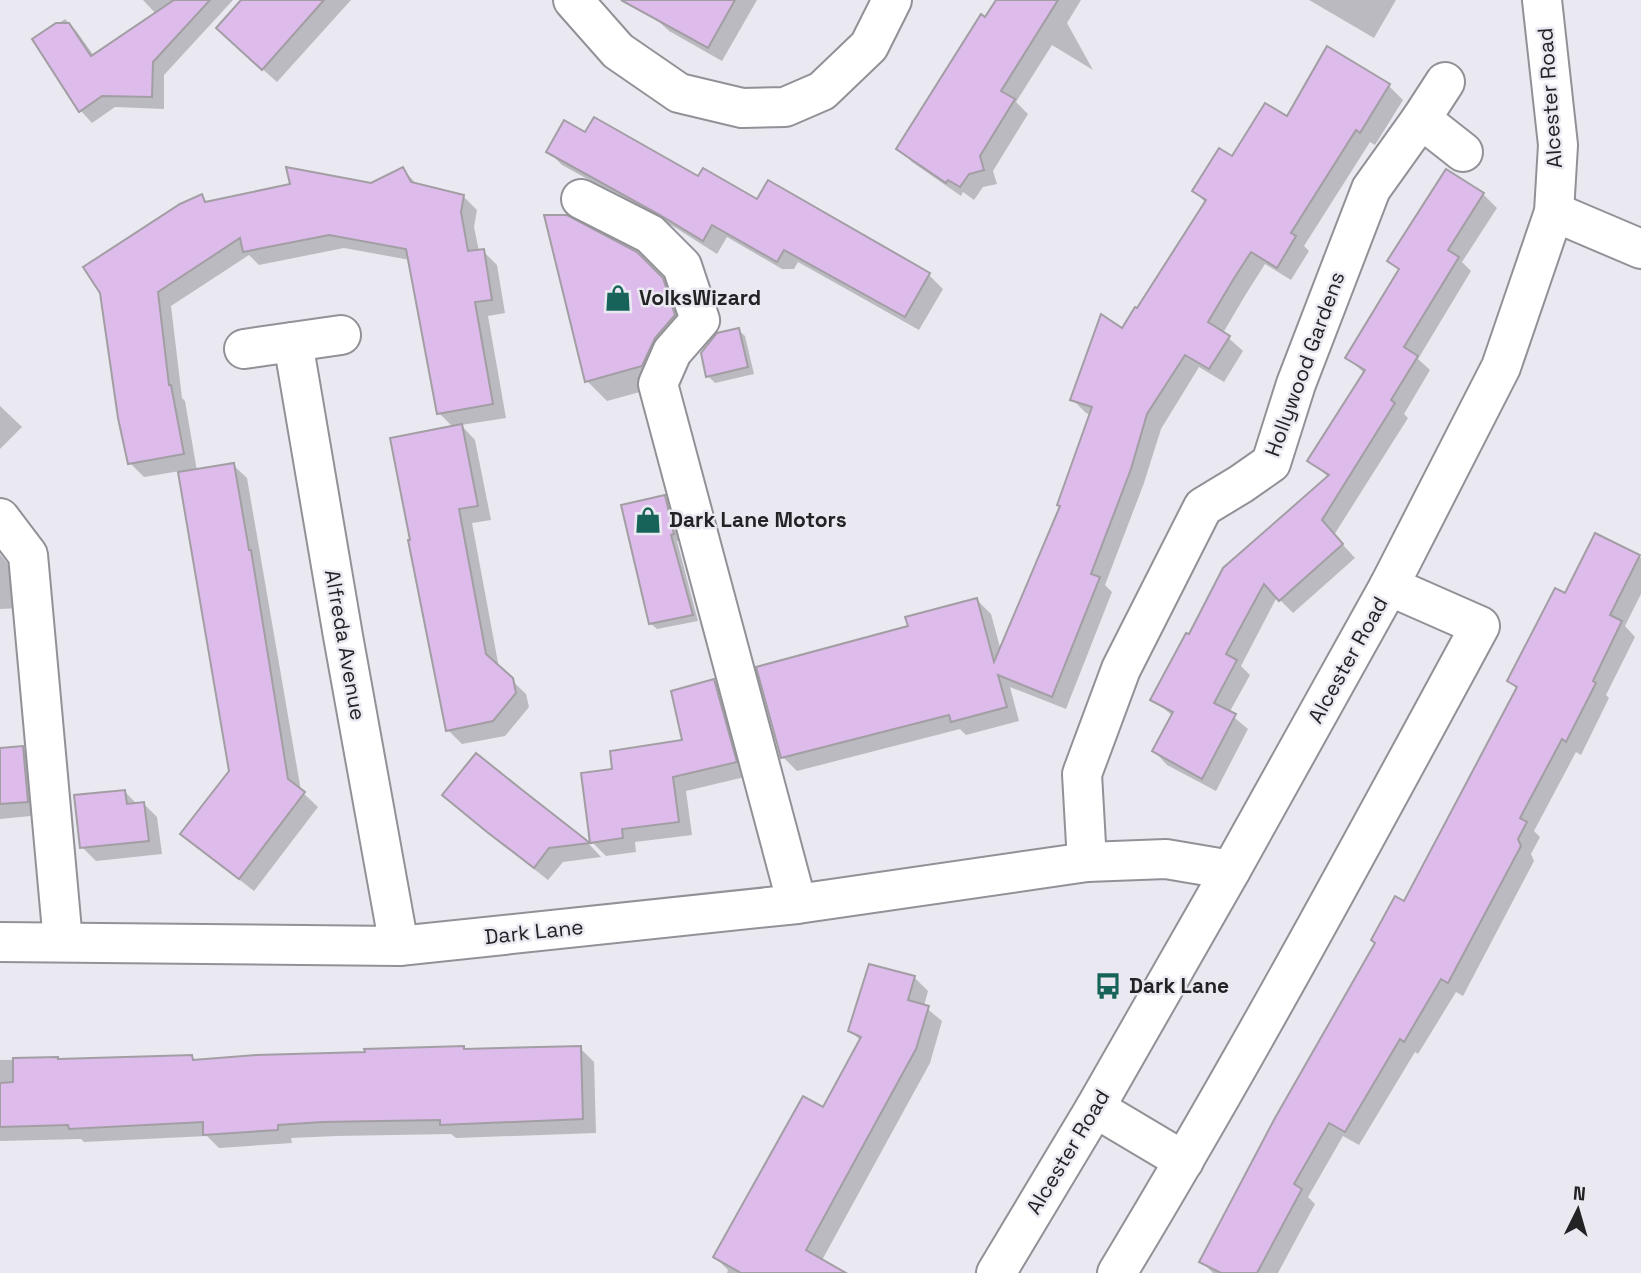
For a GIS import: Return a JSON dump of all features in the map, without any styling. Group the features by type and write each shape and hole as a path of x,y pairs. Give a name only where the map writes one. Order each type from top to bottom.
{"street":[{"path":"573,0 618,51 679,93 742,108 785,107 822,91 869,46 892,0"},
{"name":"Alcester Road","path":"996,1273 1095,1108 1231,870 1389,586 1502,367 1554,212 1558,145 1542,0"},
{"name":"Hollywood Gardens","path":"1087,862 1082,774 1121,668 1203,507 1271,463 1296,384 1371,190 1445,82"},
{"path":"1422,119 1463,152"},
{"path":"581,198 650,234 682,266 699,320 672,352 658,384 797,904"},
{"path":"1554,212 1641,249"},
{"path":"244,349 341,335"},
{"name":"Alfreda Avenue","path":"293,342 399,946"},
{"path":"0,519 29,555 63,942"},
{"path":"1117,1273 1184,1161 1333,898 1480,626 1389,586"},
{"name":"Dark Lane","path":"0,942 399,946 797,904 1087,862 1166,859 1231,870"},
{"path":"1095,1108 1184,1161"}],"building":[{"path":"174,0 210,0 153,62 152,97 102,96 79,112 32,39 56,23 69,23 91,56"},
{"path":"241,0 324,0 262,70 216,28"},
{"path":"621,0 735,0 708,48"},
{"path":"996,0 1058,0 1001,91 1015,99 980,156 984,170 969,174 960,187 948,180 946,183 896,149 981,14 985,17"},
{"path":"1327,46 1390,84 1360,133 1356,130 1291,233 1296,236 1277,268 1251,252 1233,280 1208,322 1230,336 1209,369 1185,355 1147,414 1131,469 1091,574 1100,577 1052,697 998,675 1007,707 951,722 949,715 781,758 756,667 908,626 905,617 977,598 994,662 1060,506 1057,505 1092,407 1070,400 1101,314 1122,328 1206,200 1192,191 1219,148 1232,156 1265,103 1287,116"},
{"path":"594,117 698,176 703,168 757,199 768,180 930,273 905,317 784,250 777,262 712,225 703,241 546,152 564,120 585,132"},
{"path":"286,167 371,183 403,167 411,182 464,195 461,212 468,251 484,249 492,300 475,302 493,404 437,414 406,249 329,235 243,252 240,238 158,292 169,385 184,454 128,464 118,418 100,293 83,267 180,204 202,194 205,202 290,184"},
{"path":"1446,169 1484,193 1448,250 1459,257 1404,347 1418,356 1391,400 1395,403 1322,520 1343,544 1279,601 1264,584 1226,654 1237,660 1214,703 1236,714 1202,779 1152,751 1173,712 1150,700 1186,633 1189,634 1223,568 1329,475 1307,461 1365,370 1345,358 1399,269 1387,261"},
{"name":"VolksWizard","path":"544,215 567,215 637,252 663,278 675,315 655,338 642,366 585,382"},
{"path":"739,328 748,367 706,377 701,353 717,333"},
{"path":"462,424 478,506 459,509 486,654 513,678 516,693 493,721 446,731 390,438"},
{"path":"234,463 251,550 288,779 305,792 239,879 180,834 229,771 178,472"},
{"path":"665,495 674,534 671,535 693,615 649,624 621,505"},
{"path":"1595,533 1640,555 1610,615 1622,621 1593,681 1596,683 1566,742 1562,739 1520,818 1527,822 1518,839 1521,846 1448,983 1441,979 1404,1042 1400,1039 1345,1132 1329,1123 1294,1184 1302,1189 1257,1273 1221,1273 1199,1262 1275,1118 1375,943 1371,940 1395,896 1404,901 1517,687 1507,681 1555,588 1565,593"},
{"path":"714,679 737,762 673,777 679,822 622,829 623,838 590,843 581,773 612,769 610,751 682,740 671,691"},
{"path":"23,746 28,802 0,804 0,748"},
{"path":"476,753 590,843 549,848 534,868 487,832 442,795"},
{"path":"125,790 127,804 144,802 149,841 80,848 74,795"},
{"path":"869,964 915,976 908,1000 929,1006 916,1049 806,1250 846,1273 741,1273 713,1257 803,1096 823,1107 861,1037 848,1031"},
{"path":"464,1046 464,1049 581,1046 583,1119 440,1125 440,1120 322,1122 278,1125 278,1130 203,1135 203,1122 69,1129 68,1125 0,1127 0,1083 13,1082 13,1058 192,1055 193,1060 365,1052 364,1049"}],"place":[{"name":"VolksWizard","path":"618,298"},
{"name":"Dark Lane Motors","path":"648,520"},
{"name":"Dark Lane","path":"1108,986"}]}
